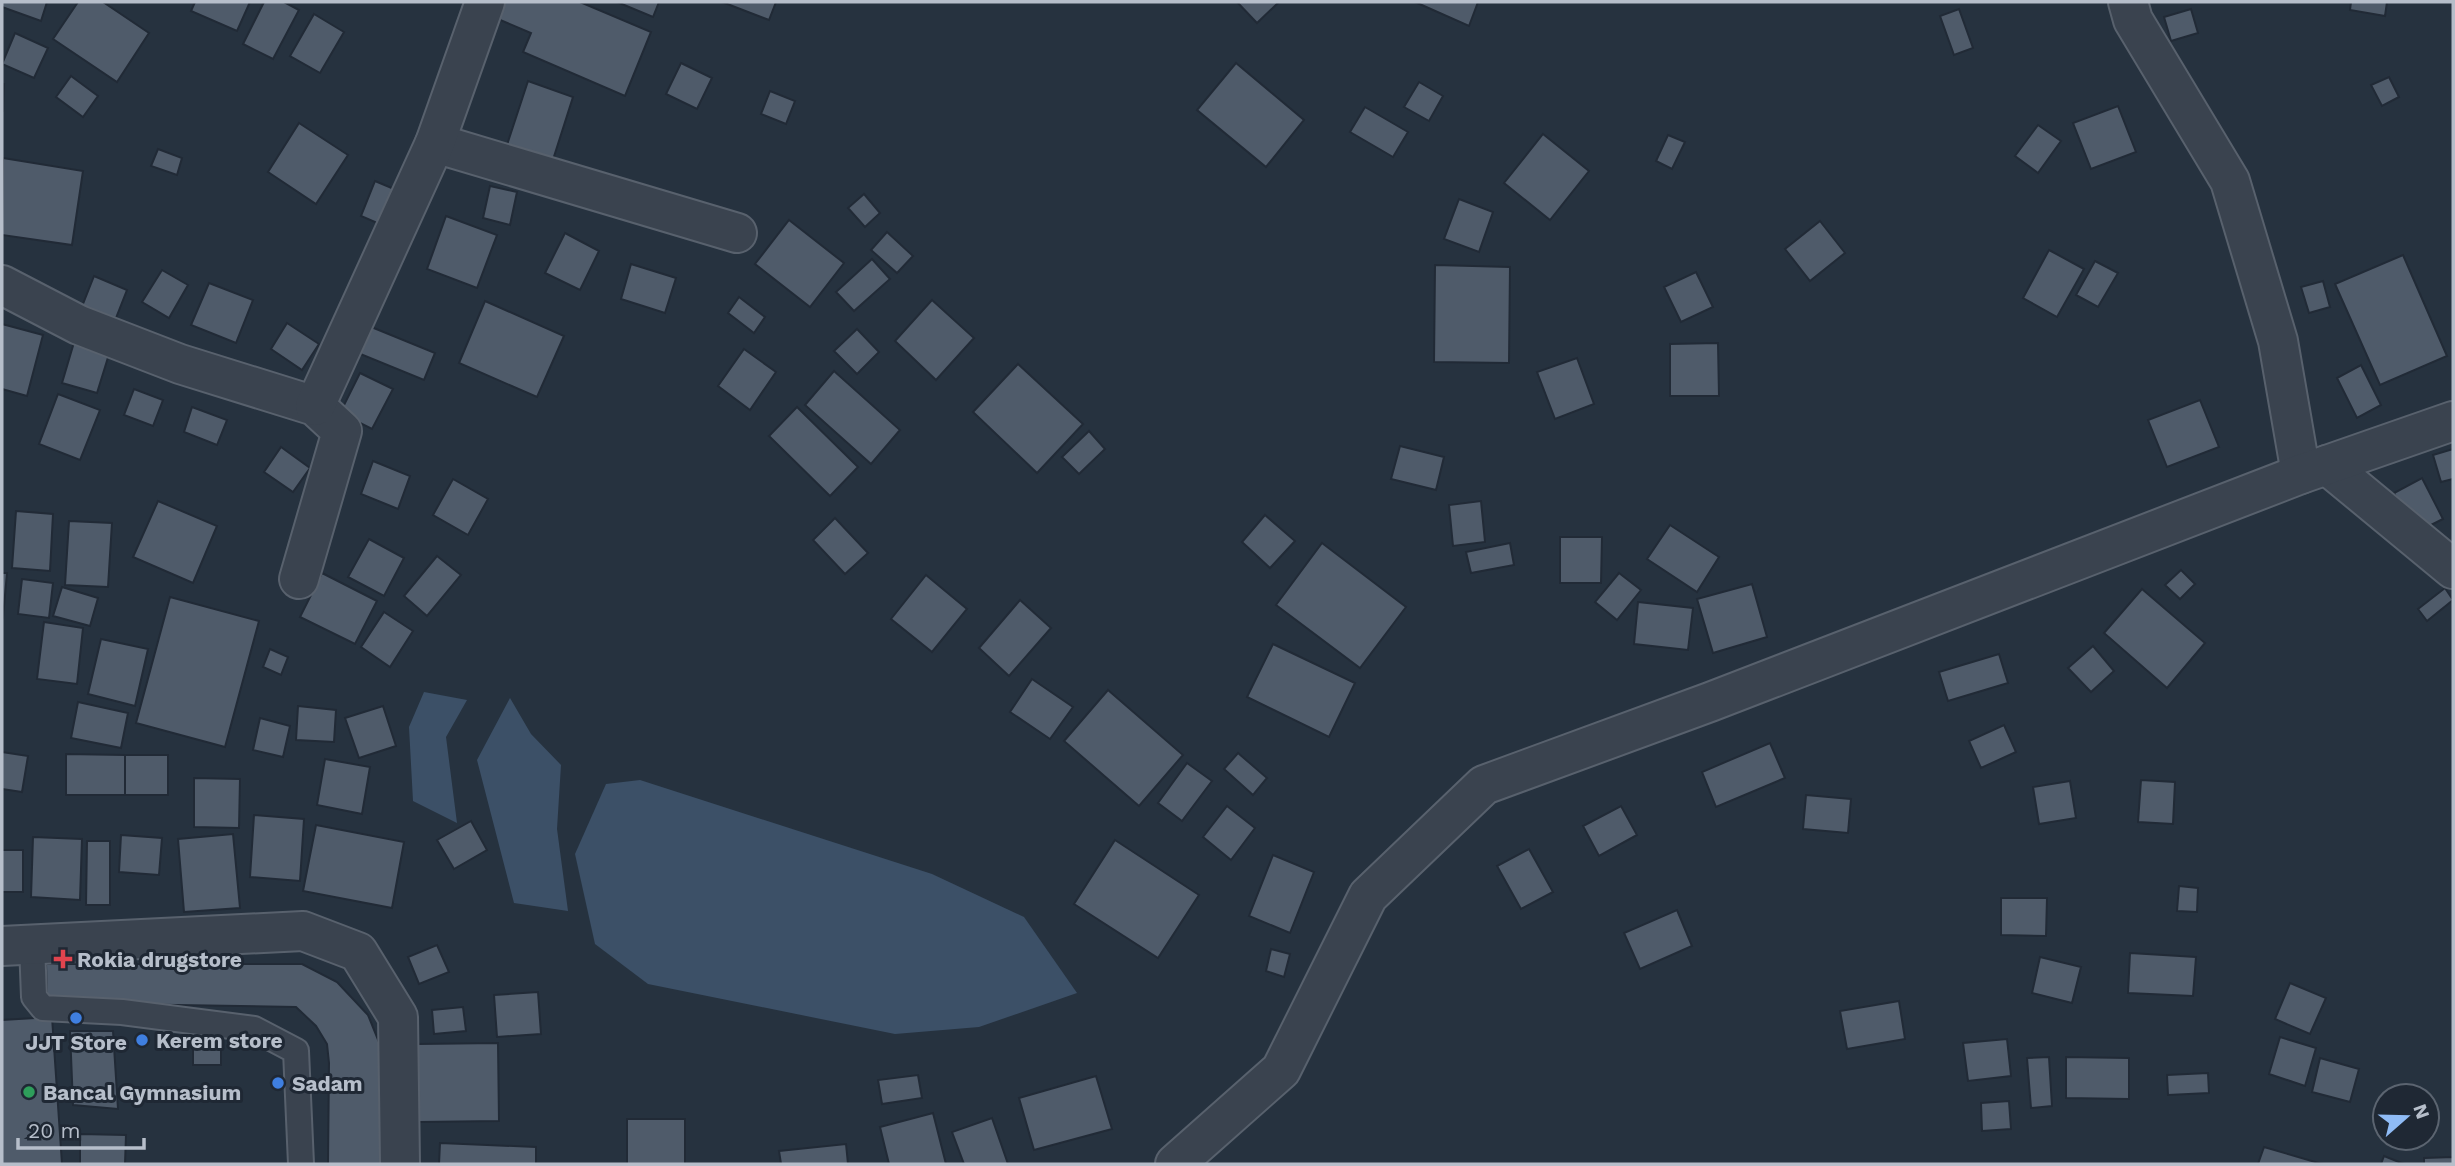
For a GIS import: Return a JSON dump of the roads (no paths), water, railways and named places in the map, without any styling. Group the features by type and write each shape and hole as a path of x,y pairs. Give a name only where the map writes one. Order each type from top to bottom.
{"street":[{"path":"315,407 435,143 485,2"},
{"path":"2133,8 2230,181 2314,469 2453,569"},
{"path":"435,143 737,233"},
{"path":"2,285 79,326 180,364 315,407 342,431 299,579"},
{"path":"1175,1164 1281,1070 1368,896 1484,785 1710,702 2314,469 2453,421"},
{"path":"17,946 303,931 358,952 398,1017 400,1164"}],"lane":[{"path":"17,946 34,998 43,1008 122,1012 254,1029 296,1051 302,1164"}],"water":[{"path":"424,692 467,700 446,737 457,823 413,801 409,727"},
{"path":"510,698 531,734 561,765 557,829 568,911 514,903 477,760"},
{"path":"640,780 932,874 1024,917 1077,993 979,1027 895,1034 648,984 595,944 575,854 606,784"}],"place":[{"name":"Rokia drugstore","path":"63,959"},
{"name":"JJT Store","path":"76,1018"},
{"name":"Kerem store","path":"142,1040"},
{"name":"Sadam","path":"278,1083"},
{"name":"Bancal Gymnasium","path":"29,1092"}]}
